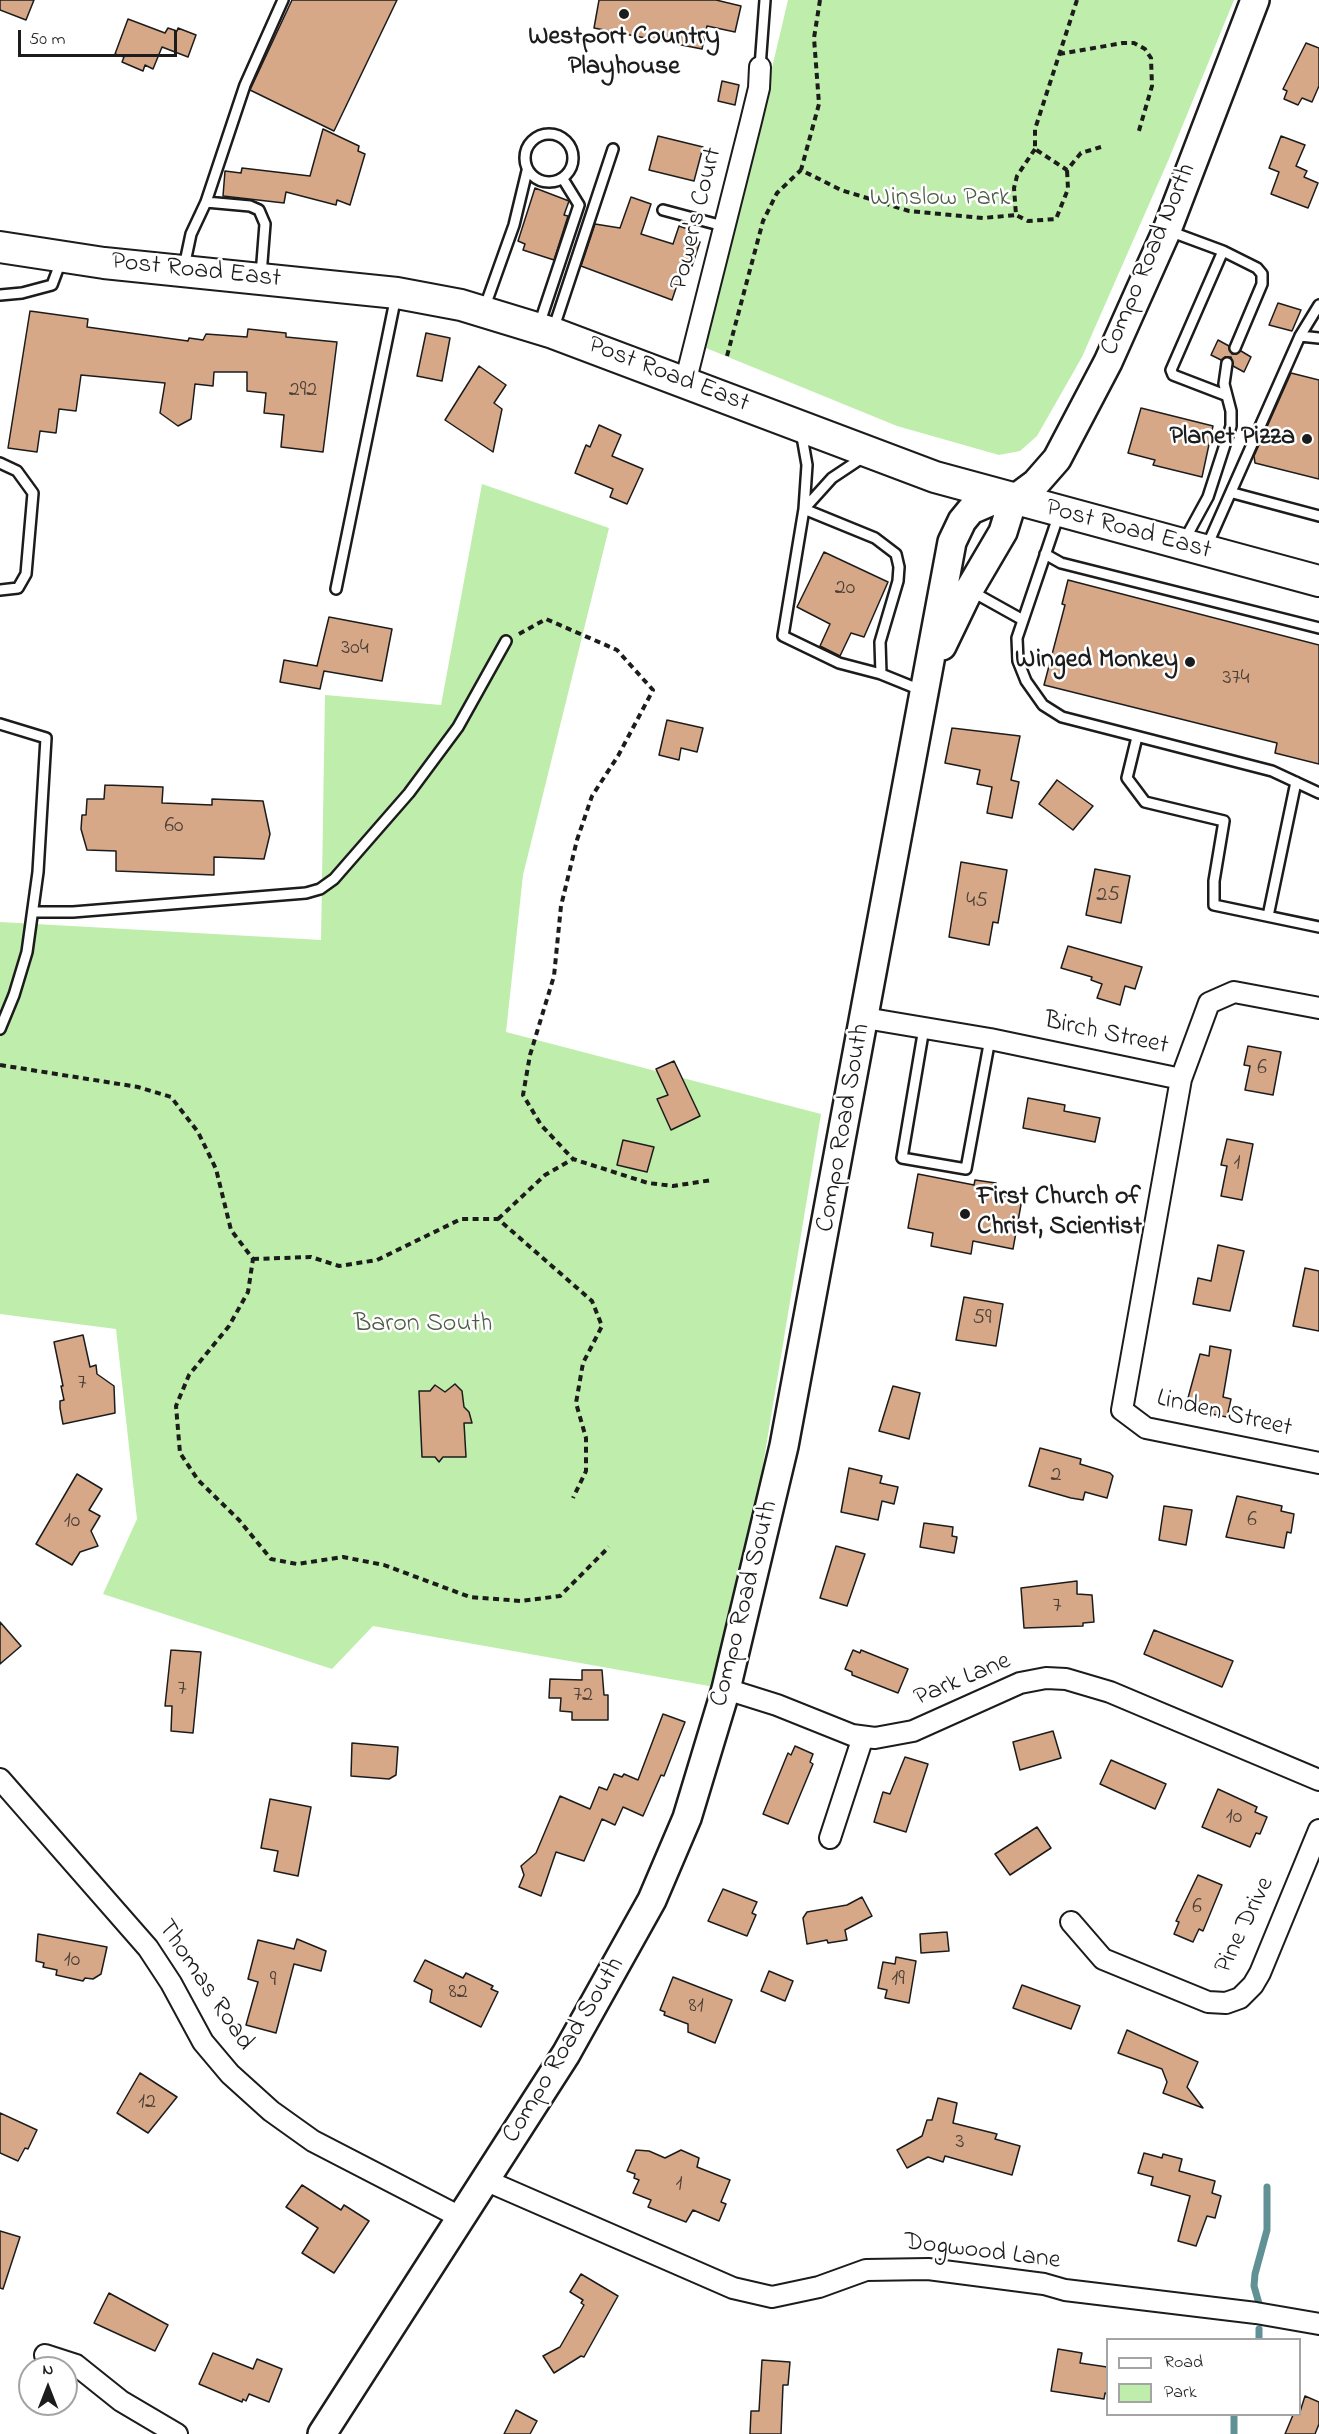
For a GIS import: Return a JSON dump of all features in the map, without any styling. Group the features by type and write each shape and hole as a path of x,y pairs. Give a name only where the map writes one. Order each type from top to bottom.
{"main road":[{"name":"Compo Road North","path":"1013,500 1036,483 1057,459 1108,362 1167,231 1255,0"},
{"name":"Post Road East","path":"0,247 62,258 397,293 483,311 545,330 935,477 1059,513 1319,581"},
{"name":"Compo Road South","path":"322,2434 566,2055 652,1900 693,1800 726,1689 784,1446 926,687 935,622 952,542 962,521 980,506 992,501 1013,500 1004,532 969,590 948,632 926,687"}],"street":[{"name":"Power's Court","path":"685,383 759,88 760,67"},
{"name":"Birch Street","path":"865,1018 990,1039 1181,1078 1209,1003 1234,992 1319,1008"},
{"name":"Linden Street","path":"1181,1078 1122,1410 1146,1428 1319,1463"},
{"name":"Park Lane","path":"726,1689 863,1737 913,1731 1020,1683 1046,1678 1066,1679 1110,1692 1319,1780"},
{"path":"830,1838 863,1737"},
{"name":"Thomas Road","path":"0,1779 148,1948 171,1983 203,2042 230,2074 271,2111 313,2141 460,2217"},
{"name":"Pine Drive","path":"1071,1922 1103,1959 1208,2002 1226,2003 1240,1998 1253,1985 1260,1973 1319,1830"},
{"name":"Dogwood Lane","path":"485,2180 733,2288 772,2296 819,2287 866,2270 928,2269 1044,2284 1065,2290 1256,2313 1319,2324"},
{"path":"45,2355 76,2365 122,2402 177,2434"}],"lane":[{"path":"184,271 191,234 206,202 220,154 245,85 283,0"},
{"path":"760,67 765,0"},
{"path":"483,311 514,225 527,171 524,159 527,147 535,137 547,133 569,144 574,156 572,169 563,179 551,183 544,182 537,180 527,171"},
{"path":"545,330 613,149"},
{"path":"545,330 579,205 563,179"},
{"path":"206,202 250,206 259,210 265,224 261,279"},
{"path":"663,210 723,226"},
{"path":"1167,231 1223,251 1257,268 1262,274 1262,284 1235,348"},
{"path":"1223,251 1171,370 1173,375 1225,395"},
{"path":"0,295 22,293 52,285 62,258"},
{"path":"336,589 397,293"},
{"path":"1193,548 1233,493 1299,336 1319,305"},
{"path":"1299,336 1319,339"},
{"path":"1193,548 1231,426 1231,411 1224,384 1227,363"},
{"path":"800,427 807,465 804,509 783,636 839,663 926,687"},
{"path":"804,509 832,478 869,454"},
{"path":"0,463 17,471 33,494 26,574 18,588 0,590"},
{"path":"1233,493 1319,516"},
{"path":"804,509 875,538 896,554 899,567 898,581 880,642 881,674"},
{"path":"1059,513 1017,638 1018,661 1026,681 1043,705 1062,717 1272,771 1319,793"},
{"path":"1045,554 1061,563 1319,628"},
{"path":"969,590 1023,620"},
{"path":"33,912 73,912 306,893 320,889 334,879 409,793 458,727 507,641"},
{"path":"0,724 46,738 38,872 27,952 14,995 0,1029"},
{"path":"1137,737 1127,778 1145,802 1224,821 1214,881 1214,904 1319,927"},
{"path":"1268,916 1296,782"},
{"path":"924,1028 902,1158 966,1169 990,1039"}],"path":[{"path":"727,356 763,220 777,193 801,170 819,104 814,38 820,0"},
{"path":"1016,214 1013,205 1015,182 1035,149 1035,129 1077,0"},
{"path":"1059,54 1123,43 1134,43 1145,49 1151,58 1152,86 1138,134"},
{"path":"801,170 841,190 909,211 983,218 1016,214 1028,220 1056,219 1068,189 1067,170 1081,153 1101,147"},
{"path":"1035,149 1067,170"},
{"path":"507,641 546,619 617,650 653,690 618,756 592,796 577,840 561,906 554,976 530,1056 523,1095 541,1125 573,1159 648,1183 673,1186 712,1180"},
{"path":"0,1065 138,1087 171,1097 198,1132 216,1169 231,1230 253,1258 248,1292 229,1326 189,1375 176,1406 180,1453 198,1480 239,1520 271,1559 297,1564 343,1557 384,1565 470,1597 522,1600 560,1596 609,1547"},
{"path":"498,1219 545,1175 573,1159"},
{"path":"253,1258 311,1257 339,1266 377,1260 461,1219 498,1219 592,1301 602,1326 583,1363 576,1404 586,1438 586,1471 573,1498"}],"green space":[{"name":"Winslow Park","path":"788,0 1234,0 1168,161 1082,357 1037,436 1020,451 999,455 897,426 706,348"},
{"name":"Baron South","path":"482,484 609,528 523,875 506,1032 821,1114 726,1689 373,1626 332,1669 103,1594 137,1519 116,1329 0,1314 0,922 321,940 325,695 441,705"}],"building":[{"path":"0,0 34,0 26,20 0,10"},
{"path":"292,0 397,0 334,131 250,90"},
{"path":"599,0 716,0 741,6 735,32 707,26 702,49 594,28"},
{"path":"128,19 165,33 168,28 177,31 178,28 196,35 188,57 162,47 153,69 145,65 143,71 122,62 124,57 115,54"},
{"path":"1306,43 1319,48 1319,86 1312,102 1302,98 1298,105 1284,99 1287,91 1283,89"},
{"path":"722,81 739,85 735,105 718,101"},
{"path":"323,129 359,146 358,151 365,154 350,205 337,200 336,205 286,192 284,203 223,196 225,171 241,173 242,168 310,176"},
{"path":"658,136 703,147 694,181 649,170"},
{"path":"1281,136 1305,145 1296,166 1307,171 1304,177 1318,183 1308,208 1271,194 1279,172 1269,168"},
{"path":"535,188 569,201 564,215 568,216 554,260 523,250 525,244 518,241"},
{"path":"631,197 651,204 641,234 673,244 679,226 696,232 693,240 700,242 692,266 684,264 672,300 581,266 595,224 620,228"},
{"path":"1278,303 1301,310 1292,331 1269,325"},
{"path":"30,311 88,319 87,327 188,341 189,338 203,340 206,334 247,337 248,329 286,333 286,337 337,342 323,452 281,447 284,415 264,413 266,393 247,391 247,372 214,372 213,386 195,384 191,419 178,426 160,413 165,383 81,375 76,411 59,409 56,433 40,431 37,452 8,448"},
{"path":"426,333 450,338 442,381 417,376"},
{"path":"1218,340 1229,346 1232,354 1241,351 1251,357 1244,372 1233,366 1231,357 1221,360 1211,355"},
{"path":"479,366 506,385 494,403 502,409 493,452 445,420"},
{"path":"1291,373 1319,380 1319,479 1255,463 1254,456"},
{"path":"1141,408 1213,426 1202,477 1153,465 1155,460 1128,453"},
{"path":"599,425 621,435 612,456 643,469 627,504 610,497 613,489 575,473 586,445 590,447"},
{"path":"824,552 888,582 864,637 851,633 840,656 820,646 830,624 797,607"},
{"path":"1068,580 1319,645 1319,764 1275,753 1277,743 1044,685 1065,605 1062,604"},
{"path":"329,617 392,629 382,681 324,671 320,689 280,682 284,660 317,666"},
{"path":"667,720 703,728 697,752 681,748 679,760 659,755"},
{"path":"952,728 1020,736 1011,780 1019,782 1012,818 987,813 992,787 977,784 980,770 945,763"},
{"path":"1057,780 1093,806 1073,830 1039,804"},
{"path":"105,785 163,787 162,803 212,805 212,799 263,801 270,834 264,859 214,857 214,875 116,871 116,851 87,850 81,829 82,815 86,815 87,799 104,799"},
{"path":"961,862 1007,870 998,923 993,922 989,945 949,937"},
{"path":"1095,869 1130,876 1121,923 1086,915"},
{"path":"1068,946 1142,967 1135,989 1125,986 1120,1005 1097,998 1102,984 1091,980 1092,977 1061,968"},
{"path":"1248,1046 1281,1052 1273,1095 1245,1090 1250,1066 1244,1065"},
{"path":"674,1061 700,1116 671,1130 657,1099 668,1095 656,1069"},
{"path":"1028,1098 1065,1105 1064,1111 1100,1118 1095,1142 1023,1128"},
{"path":"1227,1139 1253,1144 1242,1200 1221,1196 1227,1166 1221,1165"},
{"path":"623,1140 654,1147 647,1172 617,1165"},
{"name":"First Church of Christ, Scientist","path":"918,1174 974,1185 975,1180 996,1183 994,1194 1022,1199 1013,1249 973,1241 971,1254 931,1246 933,1233 908,1228"},
{"path":"1218,1245 1244,1251 1230,1311 1193,1304 1198,1278 1211,1281"},
{"path":"1305,1268 1319,1271 1319,1331 1293,1326"},
{"path":"964,1297 1003,1304 996,1346 956,1340"},
{"path":"83,1335 90,1367 96,1365 97,1374 114,1386 115,1413 63,1424 60,1401 64,1400 61,1386 63,1386 54,1342"},
{"path":"1210,1346 1231,1350 1223,1397 1231,1399 1227,1417 1195,1411 1197,1400 1188,1398 1200,1354 1209,1356"},
{"path":"455,1384 462,1391 464,1407 469,1412 472,1423 464,1423 466,1457 443,1457 439,1462 435,1457 422,1457 419,1391 430,1391 435,1385 445,1392"},
{"path":"893,1386 920,1393 909,1439 879,1431"},
{"path":"1040,1448 1081,1459 1080,1464 1110,1473 1113,1476 1107,1498 1085,1492 1083,1500 1029,1486"},
{"path":"849,1468 882,1476 880,1483 898,1487 894,1504 882,1501 878,1520 841,1512"},
{"path":"77,1474 102,1489 89,1510 100,1516 91,1531 98,1546 80,1552 72,1565 36,1544"},
{"path":"1237,1496 1282,1506 1281,1511 1294,1514 1291,1533 1287,1532 1284,1548 1226,1537"},
{"path":"1164,1506 1192,1510 1186,1545 1159,1540"},
{"path":"924,1523 953,1527 952,1536 957,1537 954,1553 920,1547"},
{"path":"836,1546 865,1554 847,1606 820,1598"},
{"path":"1077,1581 1077,1594 1092,1595 1094,1622 1083,1623 1083,1626 1024,1628 1021,1588"},
{"path":"0,1622 21,1646 0,1664"},
{"path":"1154,1630 1233,1661 1222,1687 1144,1654"},
{"path":"171,1650 201,1652 193,1733 171,1731 172,1706 165,1706"},
{"path":"853,1650 860,1653 861,1650 908,1669 898,1693 852,1675 852,1672 845,1669"},
{"path":"582,1670 602,1670 604,1695 608,1695 608,1720 572,1720 572,1712 560,1711 561,1698 549,1698 550,1679 582,1680"},
{"path":"663,1714 685,1722 664,1776 661,1775 643,1816 623,1807 615,1825 602,1819 584,1861 556,1852 541,1896 519,1887 524,1875 521,1866 536,1853 560,1796 590,1809 599,1787 607,1790 614,1774 622,1777 624,1774 638,1780"},
{"path":"1053,1731 1061,1758 1020,1770 1013,1742"},
{"path":"352,1743 398,1747 396,1775 389,1779 351,1776"},
{"path":"795,1746 813,1754 810,1762 813,1764 788,1824 763,1814 788,1753 791,1755"},
{"path":"905,1757 928,1764 906,1832 874,1822 883,1792 890,1794"},
{"path":"1111,1760 1166,1784 1155,1809 1100,1784"},
{"path":"1218,1789 1257,1807 1255,1812 1267,1817 1260,1834 1256,1833 1250,1847 1202,1827"},
{"path":"270,1799 311,1807 298,1876 274,1871 278,1851 261,1848"},
{"path":"1037,1827 1051,1848 1010,1875 995,1854"},
{"path":"1198,1875 1222,1885 1203,1931 1199,1929 1193,1942 1174,1934 1179,1922 1176,1921"},
{"path":"723,1889 757,1902 752,1913 756,1915 747,1936 708,1921"},
{"path":"862,1897 872,1916 845,1930 847,1940 828,1943 827,1940 807,1944 803,1918 807,1912 847,1905"},
{"path":"947,1932 949,1951 921,1953 920,1934"},
{"path":"38,1934 107,1947 101,1974 93,1979 85,1978 83,1981 56,1975 57,1970 43,1967 44,1963 36,1961"},
{"path":"297,1939 326,1951 321,1971 294,1964 276,2033 246,2025 258,1982 248,1979 258,1940 294,1949"},
{"path":"896,1957 916,1961 909,2003 885,1998 887,1990 878,1988 883,1962 895,1964"},
{"path":"425,1960 463,1978 466,1973 493,1986 491,1989 498,1992 481,2027 430,2002 432,1990 414,1981"},
{"path":"769,1971 793,1981 785,2001 761,1991"},
{"path":"673,1977 732,2000 715,2043 688,2032 688,2024 664,2015 665,2012 660,2010"},
{"path":"1022,1985 1080,2006 1071,2029 1013,2008"},
{"path":"1127,2030 1198,2062 1187,2087 1203,2108 1163,2093 1167,2082 1162,2069 1118,2053"},
{"path":"140,2073 177,2097 148,2133 117,2113"},
{"path":"938,2098 957,2103 953,2123 997,2134 995,2139 1020,2146 1012,2175 945,2156 943,2162 928,2157 907,2168 897,2150 922,2136 927,2120 932,2120"},
{"path":"0,2113 37,2130 28,2149 25,2148 18,2161 0,2153"},
{"path":"636,2150 649,2151 665,2158 681,2150 699,2158 697,2167 730,2180 721,2202 726,2204 719,2221 693,2210 686,2222 648,2207 651,2200 633,2193 639,2180 634,2178 635,2174 627,2171"},
{"path":"1144,2153 1162,2158 1163,2154 1182,2159 1179,2171 1215,2181 1212,2193 1221,2196 1215,2218 1207,2216 1196,2246 1178,2241 1190,2196 1151,2185 1153,2177 1138,2173"},
{"path":"302,2185 341,2210 344,2205 369,2221 334,2273 302,2253 318,2228 286,2207"},
{"path":"0,2231 20,2237 3,2289 0,2288"},
{"path":"581,2274 618,2296 584,2357 581,2356 554,2373 543,2356 560,2347 584,2305 581,2303 583,2300 570,2292"},
{"path":"109,2293 168,2325 155,2351 94,2323"},
{"path":"1058,2349 1082,2353 1080,2363 1106,2367 1104,2399 1051,2391"},
{"path":"213,2353 253,2369 257,2359 282,2369 269,2402 249,2394 246,2401 243,2399 242,2402 199,2384"},
{"path":"762,2360 790,2362 788,2385 783,2385 781,2434 750,2434 751,2411 759,2411"},
{"path":"1305,2396 1319,2402 1319,2424 1315,2434 1285,2434 1293,2416 1301,2416"},
{"path":"516,2410 537,2421 530,2434 504,2434"}],"waterway":[{"path":"1260,2307 1254,2286 1267,2230 1267,2187"},
{"path":"1259,2329 1259,2338"},
{"path":"1234,2416 1234,2434"}],"place":[{"name":"Westport Country Playhouse","path":"624,14"},
{"name":"Planet Pizza","path":"1307,439"},
{"name":"Winged Monkey","path":"1190,662"},
{"name":"First Church of Christ, Scientist","path":"965,1214"}]}
